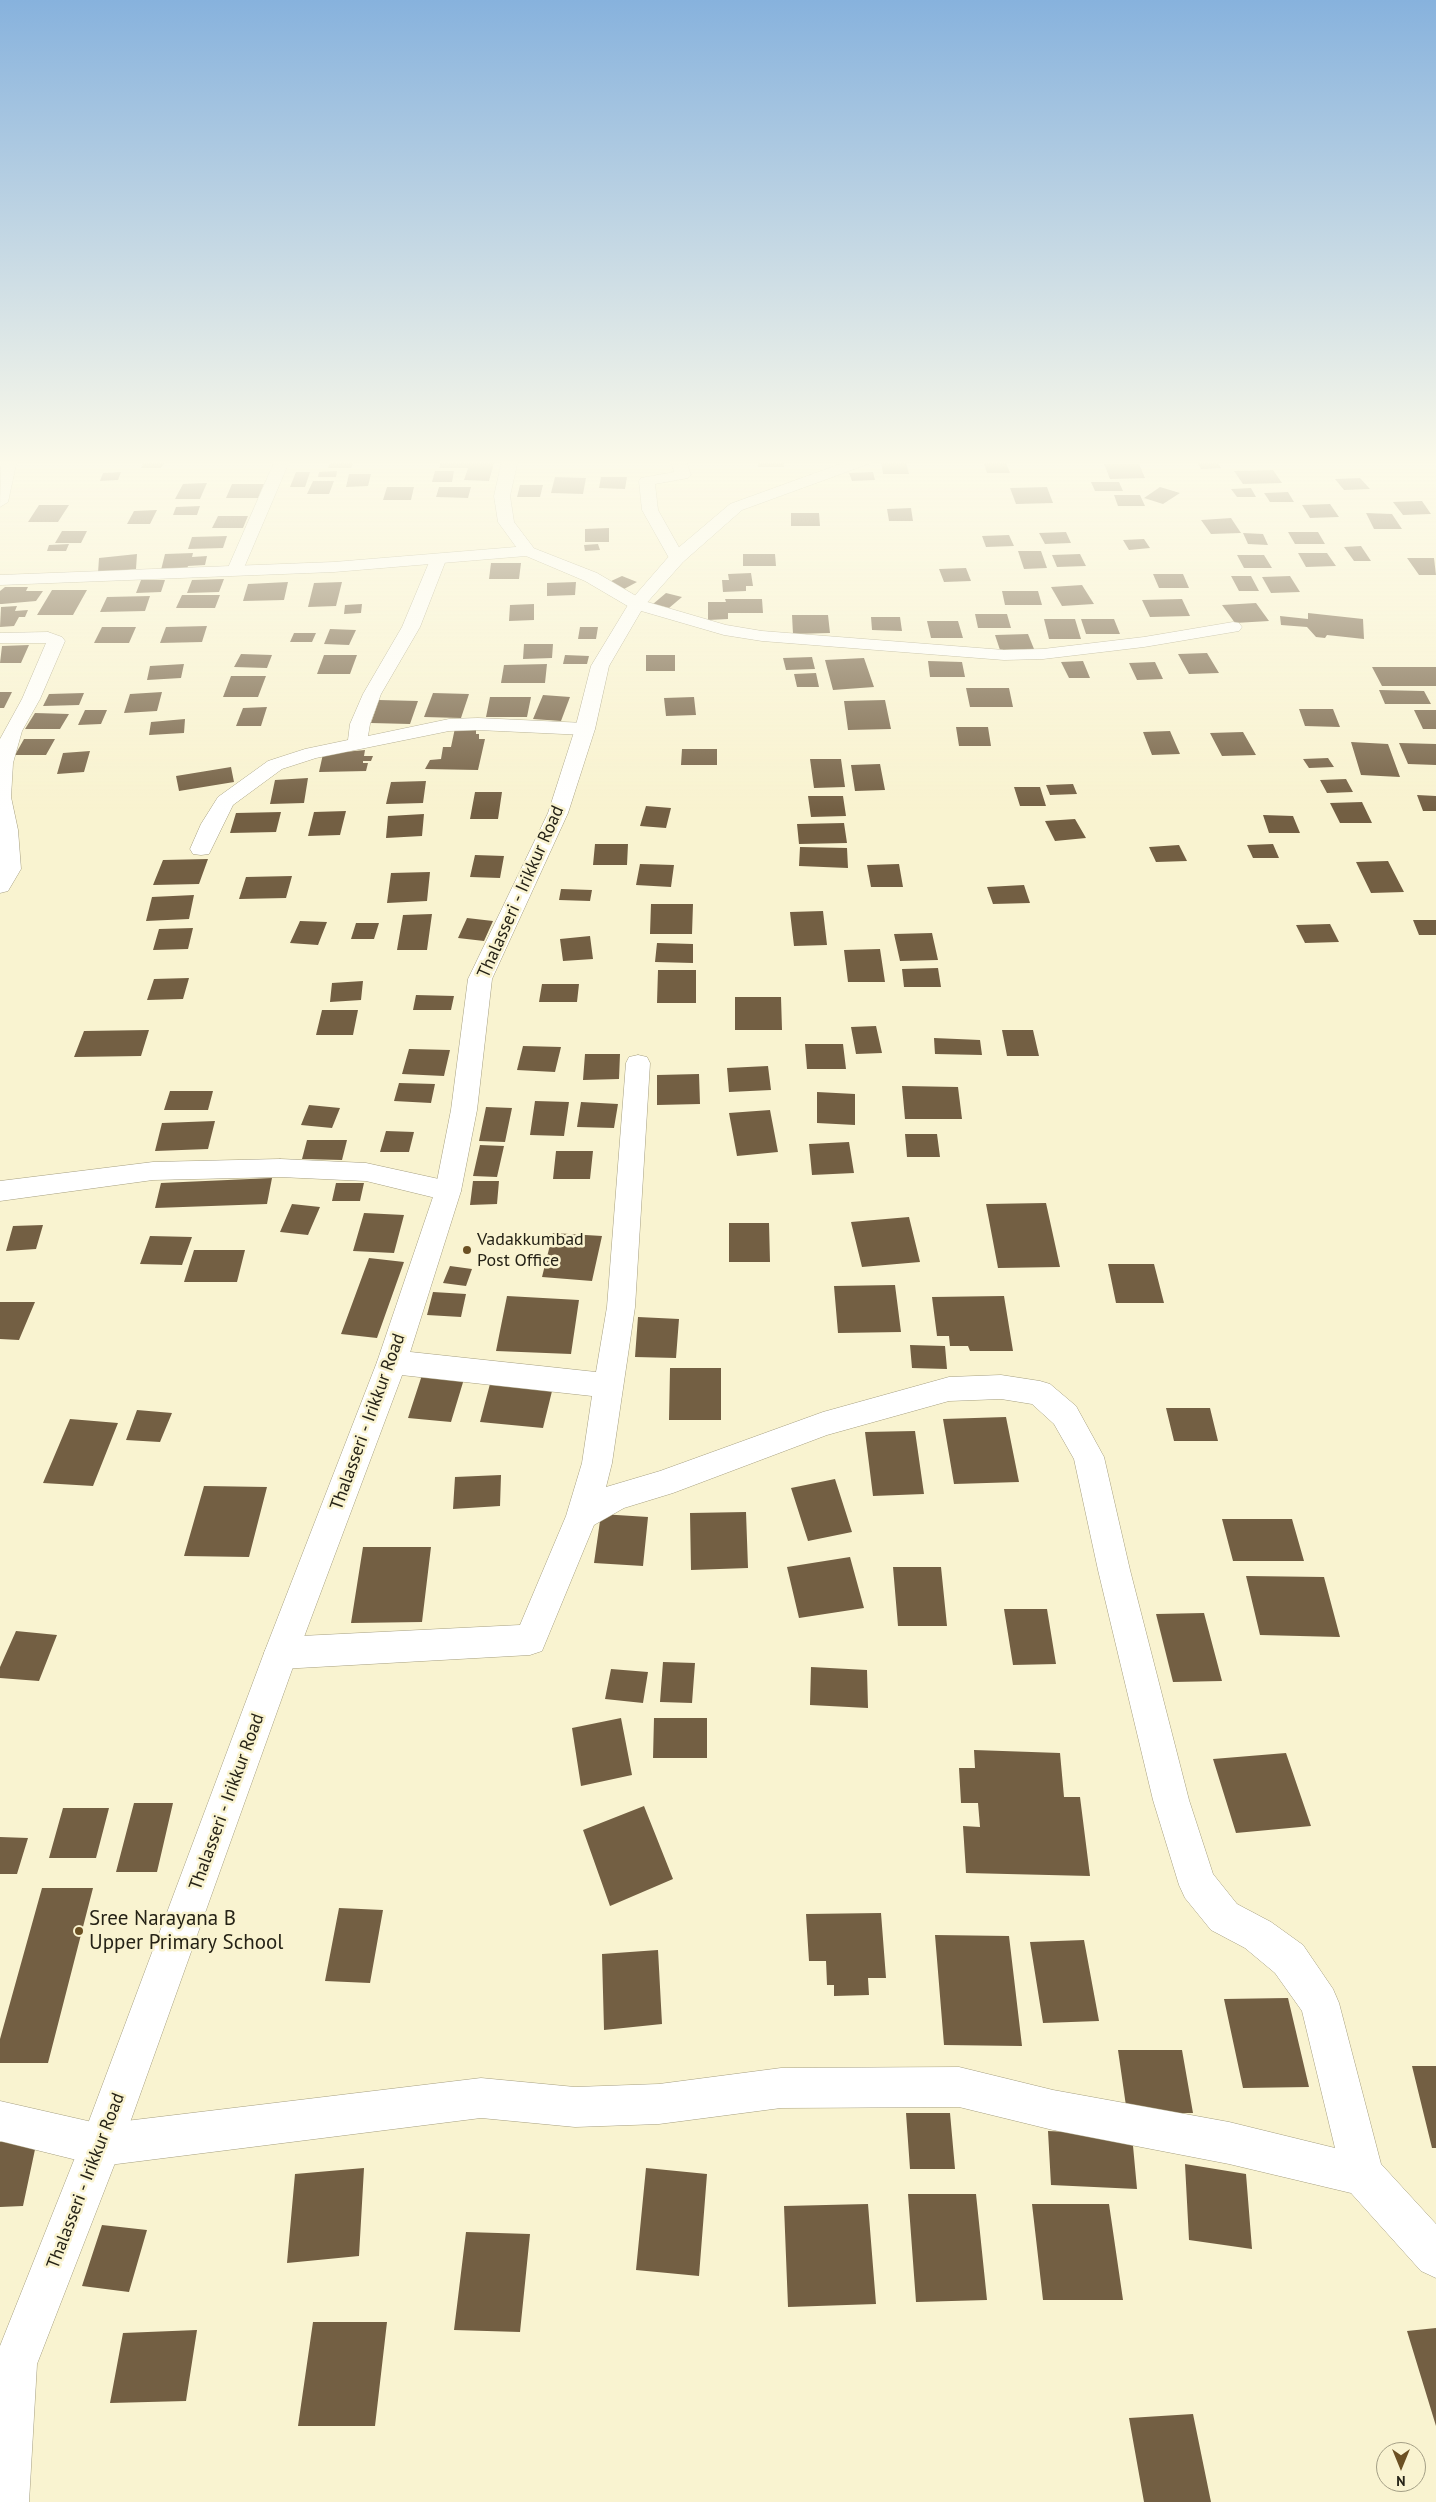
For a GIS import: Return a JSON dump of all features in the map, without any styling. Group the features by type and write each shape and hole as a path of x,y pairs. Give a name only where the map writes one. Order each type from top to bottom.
{"street":[{"path":"0,580 76,577"},
{"path":"357,743 360,724 372,694 411,628 431,577"},
{"path":"590,577 638,604 724,630 762,636 1004,655 1043,654 1144,642 1233,626"},
{"name":"Thalasseri - Irikkur Road","path":"6,2502 15,2364 101,2145 282,1653 392,1362 448,1191 464,1110 480,979 558,813 585,728 600,666 638,604 661,577"},
{"path":"0,638 48,637 56,641 32,699 12,731 3,764 1,798 8,830 10,869 0,886"},
{"path":"201,849 211,824 226,801 251,780 275,765 312,752 449,725 478,724 585,728"},
{"path":"282,1653 530,1640 582,1516 597,1463 621,1307 638,1063"},
{"path":"0,1191 153,1171 280,1168 366,1172 448,1191"},
{"path":"392,1362 610,1386"},
{"path":"582,1516 616,1497 662,1484 823,1424 949,1389 1001,1387 1040,1393 1065,1415 1089,1457 1114,1570 1171,1800 1198,1885 1224,1918 1258,1935 1288,1959 1319,2003 1363,2175 1436,2256"},
{"path":"0,2121 101,2145 481,2098 575,2107 659,2104 781,2088 959,2087 1053,2110 1230,2143 1363,2175"}],"building":[{"path":"489,577 519,577 519,579 489,579"},
{"path":"624,577 637,582 624,589 609,582"},
{"path":"728,577 752,577 753,586 746,586 746,591 723,592 722,580 729,580"},
{"path":"942,577 969,577 971,581 944,582"},
{"path":"1154,577 1184,577 1189,588 1159,588"},
{"path":"1231,577 1251,577 1259,591 1239,591"},
{"path":"1262,577 1290,577 1300,592 1271,593"},
{"path":"224,579 219,592 187,593 192,580"},
{"path":"141,580 165,580 161,592 136,593"},
{"path":"288,582 284,600 243,601 248,584"},
{"path":"342,582 336,606 308,607 314,583"},
{"path":"576,582 575,595 547,596 547,583"},
{"path":"1082,585 1094,604 1062,606 1051,587"},
{"path":"5,587 28,587 26,591 43,591 36,601 0,604 0,591"},
{"path":"52,590 87,590 73,615 37,615"},
{"path":"1002,591 1038,591 1042,605 1005,605"},
{"path":"666,593 682,597 669,608 653,604"},
{"path":"182,595 220,595 215,608 176,608"},
{"path":"150,596 145,611 100,612 107,597"},
{"path":"725,599 762,599 763,613 728,613 728,619 708,620 708,602 726,602"},
{"path":"1182,599 1190,616 1150,617 1142,600"},
{"path":"1256,603 1269,621 1235,623 1222,605"},
{"path":"362,604 361,613 344,614 345,605"},
{"path":"534,604 534,620 509,621 510,605"},
{"path":"17,606 15,611 28,610 25,617 19,617 14,626 0,627 1,607"},
{"path":"1308,613 1363,619 1364,639 1327,635 1325,638 1316,637 1307,627 1281,625 1280,616 1308,619"},
{"path":"975,614 1007,614 1011,628 978,628"},
{"path":"792,615 828,615 830,633 793,634"},
{"path":"871,617 900,617 902,631 872,630"},
{"path":"1044,619 1075,619 1081,639 1049,639"},
{"path":"1081,619 1114,619 1120,634 1086,634"},
{"path":"927,621 958,621 963,638 931,638"},
{"path":"207,626 202,642 160,643 166,627"},
{"path":"102,627 136,627 129,643 94,643"},
{"path":"580,627 598,627 596,639 578,639"},
{"path":"330,629 356,630 349,645 324,644"},
{"path":"294,633 316,633 312,642 290,642"},
{"path":"1028,634 1034,649 1000,650 995,635"},
{"path":"524,644 553,644 552,658 523,659"},
{"path":"29,645 21,663 0,663 2,646"},
{"path":"1207,653 1219,673 1189,674 1178,654"},
{"path":"241,654 272,655 267,668 234,667"},
{"path":"324,655 357,655 350,674 317,674"},
{"path":"565,655 589,656 587,664 563,664"},
{"path":"646,655 675,655 675,671 646,671"},
{"path":"812,657 815,669 786,670 783,658"},
{"path":"864,658 874,687 833,690 825,660"},
{"path":"928,661 962,662 965,677 930,677"},
{"path":"1083,661 1090,678 1069,678 1061,662"},
{"path":"1155,662 1163,679 1137,680 1129,663"},
{"path":"184,664 181,678 147,680 150,666"},
{"path":"547,664 545,683 501,683 504,665"},
{"path":"1372,667 1436,667 1436,686 1382,686"},
{"path":"816,673 819,687 797,687 794,674"},
{"path":"231,676 266,676 258,697 223,697"},
{"path":"966,688 1009,688 1013,707 970,707"},
{"path":"1379,690 1424,691 1431,704 1385,704"},
{"path":"0,692 12,692 4,708 0,708"},
{"path":"162,692 157,711 124,713 130,694"},
{"path":"84,693 79,705 43,706 49,694"},
{"path":"433,693 469,694 461,718 424,717"},
{"path":"543,695 570,697 561,721 533,719"},
{"path":"490,697 531,697 527,717 486,717"},
{"path":"694,697 696,715 666,716 664,698"},
{"path":"379,700 418,701 410,724 371,723"},
{"path":"885,700 891,729 848,730 844,701"},
{"path":"267,707 261,726 236,726 243,708"},
{"path":"1299,709 1333,709 1340,727 1305,726"},
{"path":"85,710 107,710 101,724 78,725"},
{"path":"1414,710 1436,710 1436,729 1423,729"},
{"path":"35,713 69,714 60,729 25,729"},
{"path":"185,719 184,733 149,735 151,722"},
{"path":"476,727 476,734 479,734 479,739 485,739 478,770 425,769 430,760 441,759 443,747 451,747 455,728"},
{"path":"956,727 988,727 991,746 959,746"},
{"path":"1170,731 1180,754 1152,755 1143,732"},
{"path":"1243,732 1256,755 1222,756 1210,733"},
{"path":"24,739 55,739 46,755 15,755"},
{"path":"1351,742 1388,744 1400,777 1361,775"},
{"path":"1399,743 1436,744 1436,765 1408,764"},
{"path":"682,749 717,749 717,765 681,765"},
{"path":"365,750 364,756 373,756 371,761 363,761 363,763 368,763 366,771 319,772 323,754"},
{"path":"90,751 84,772 57,774 63,753"},
{"path":"1328,758 1334,767 1309,768 1303,759"},
{"path":"810,759 841,759 845,787 814,788"},
{"path":"880,764 885,790 855,791 851,765"},
{"path":"231,767 234,782 179,791 176,776"},
{"path":"308,778 304,803 270,804 275,780"},
{"path":"1346,779 1353,792 1327,793 1320,780"},
{"path":"426,781 423,803 386,804 391,782"},
{"path":"1073,784 1077,794 1050,795 1046,785"},
{"path":"1014,787 1040,787 1046,806 1020,806"},
{"path":"475,792 502,792 498,819 470,819"},
{"path":"1417,795 1436,796 1436,811 1423,811"},
{"path":"808,796 843,796 846,816 811,817"},
{"path":"1362,802 1372,823 1340,823 1330,803"},
{"path":"646,806 671,808 666,828 640,826"},
{"path":"346,811 340,835 308,836 314,812"},
{"path":"281,812 276,832 230,833 236,813"},
{"path":"424,814 422,836 386,838 388,816"},
{"path":"1263,815 1293,816 1300,833 1269,833"},
{"path":"1075,819 1086,838 1055,841 1045,821"},
{"path":"844,823 847,843 799,844 797,824"},
{"path":"595,844 628,844 627,865 593,865"},
{"path":"1273,844 1279,858 1253,858 1247,845"},
{"path":"1179,845 1187,861 1156,862 1149,847"},
{"path":"800,847 847,848 848,868 799,866"},
{"path":"475,855 504,856 500,878 470,877"},
{"path":"208,859 199,884 153,885 163,860"},
{"path":"1388,861 1404,892 1371,893 1356,862"},
{"path":"640,864 674,865 671,887 636,885"},
{"path":"899,864 903,887 871,887 867,865"},
{"path":"430,872 427,901 387,903 391,873"},
{"path":"292,876 286,898 239,899 246,877"},
{"path":"1024,885 1030,903 993,904 987,887"},
{"path":"561,889 592,890 590,901 559,900"},
{"path":"194,895 189,919 146,921 152,897"},
{"path":"651,904 693,904 692,934 650,934"},
{"path":"823,911 827,945 794,946 790,912"},
{"path":"432,914 427,950 397,950 403,915"},
{"path":"467,918 493,921 484,941 458,938"},
{"path":"1413,920 1436,920 1436,935 1419,935"},
{"path":"300,921 327,922 318,945 290,943"},
{"path":"356,923 379,923 374,939 351,939"},
{"path":"1330,924 1339,942 1305,943 1296,925"},
{"path":"193,928 188,949 153,950 159,929"},
{"path":"932,933 938,960 900,961 894,934"},
{"path":"590,936 593,959 563,961 560,939"},
{"path":"657,943 693,944 693,963 655,962"},
{"path":"880,949 885,982 848,982 844,950"},
{"path":"938,968 941,987 904,987 902,969"},
{"path":"658,970 696,970 696,1003 657,1003"},
{"path":"189,978 183,999 147,1000 154,979"},
{"path":"363,981 361,1000 330,1002 332,983"},
{"path":"542,984 579,984 577,1002 539,1002"},
{"path":"416,995 454,996 451,1010 413,1010"},
{"path":"735,997 781,997 782,1030 735,1030"},
{"path":"322,1010 358,1010 353,1035 316,1035"},
{"path":"876,1026 882,1053 856,1054 851,1027"},
{"path":"149,1030 141,1056 74,1057 84,1031"},
{"path":"1002,1030 1033,1030 1039,1056 1007,1056"},
{"path":"934,1038 980,1040 982,1055 935,1054"},
{"path":"805,1044 843,1044 846,1069 807,1069"},
{"path":"523,1046 561,1047 555,1072 517,1070"},
{"path":"409,1049 450,1050 444,1076 402,1074"},
{"path":"585,1054 620,1054 619,1079 583,1080"},
{"path":"768,1066 771,1090 729,1092 727,1068"},
{"path":"699,1074 700,1104 657,1105 657,1075"},
{"path":"399,1083 435,1084 431,1103 394,1101"},
{"path":"902,1086 958,1087 962,1119 905,1119"},
{"path":"170,1091 213,1091 208,1110 164,1110"},
{"path":"817,1092 855,1094 855,1125 817,1123"},
{"path":"535,1101 569,1102 564,1136 530,1135"},
{"path":"581,1102 618,1104 614,1128 577,1127"},
{"path":"309,1105 340,1108 332,1128 301,1125"},
{"path":"486,1107 512,1108 505,1142 479,1141"},
{"path":"770,1110 778,1152 737,1156 729,1113"},
{"path":"215,1121 208,1149 155,1151 162,1123"},
{"path":"386,1131 414,1132 409,1152 380,1152"},
{"path":"905,1134 937,1134 940,1157 907,1157"},
{"path":"307,1140 347,1140 342,1160 302,1159"},
{"path":"849,1142 854,1173 812,1175 809,1144"},
{"path":"480,1145 504,1146 497,1177 473,1176"},
{"path":"556,1151 593,1151 590,1179 553,1179"},
{"path":"272,1178 267,1204 155,1208 161,1183"},
{"path":"473,1181 499,1181 497,1204 470,1205"},
{"path":"336,1183 364,1183 360,1201 332,1201"},
{"path":"1046,1203 1060,1267 998,1268 986,1204"},
{"path":"292,1204 320,1207 308,1235 280,1232"},
{"path":"364,1213 404,1215 394,1253 353,1251"},
{"path":"909,1217 920,1262 862,1267 851,1222"},
{"path":"729,1223 769,1223 770,1262 729,1262"},
{"path":"43,1225 36,1249 6,1251 13,1226"},
{"path":"553,1233 602,1236 592,1281 542,1277"},
{"path":"150,1236 192,1237 182,1265 140,1264"},
{"path":"194,1250 245,1250 237,1282 184,1282"},
{"path":"369,1258 404,1262 377,1338 341,1334"},
{"path":"1108,1264 1154,1264 1164,1303 1116,1303"},
{"path":"450,1266 472,1269 466,1286 443,1283"},
{"path":"895,1285 901,1332 838,1333 834,1286"},
{"path":"433,1292 466,1294 461,1317 427,1315"},
{"path":"507,1296 579,1300 571,1354 496,1351"},
{"path":"1004,1296 1013,1351 970,1351 968,1346 950,1346 949,1336 937,1336 932,1297"},
{"path":"0,1302 35,1302 19,1340 0,1339"},
{"path":"638,1317 679,1319 676,1358 635,1357"},
{"path":"910,1345 945,1346 947,1369 912,1368"},
{"path":"670,1368 721,1368 721,1420 669,1420"},
{"path":"422,1375 464,1379 451,1422 408,1418"},
{"path":"491,1380 553,1387 543,1428 480,1422"},
{"path":"1166,1408 1210,1408 1218,1441 1174,1441"},
{"path":"137,1410 172,1413 160,1442 126,1440"},
{"path":"1006,1417 1019,1482 954,1484 943,1419"},
{"path":"70,1419 118,1423 93,1486 43,1483"},
{"path":"915,1431 924,1494 873,1496 865,1432"},
{"path":"501,1475 500,1506 453,1509 455,1477"},
{"path":"835,1479 852,1532 808,1541 791,1488"},
{"path":"204,1486 267,1487 249,1557 184,1556"},
{"path":"746,1512 748,1568 691,1570 690,1513"},
{"path":"601,1514 648,1517 643,1566 594,1563"},
{"path":"1222,1519 1292,1519 1304,1561 1233,1561"},
{"path":"363,1547 431,1547 422,1622 351,1623"},
{"path":"850,1557 864,1608 799,1618 787,1567"},
{"path":"893,1567 941,1567 947,1626 898,1626"},
{"path":"1246,1576 1324,1577 1340,1637 1260,1635"},
{"path":"1004,1609 1047,1609 1056,1664 1013,1665"},
{"path":"1204,1613 1222,1681 1173,1682 1156,1614"},
{"path":"16,1631 57,1635 39,1681 0,1678 0,1667"},
{"path":"663,1662 695,1663 692,1703 660,1702"},
{"path":"811,1667 867,1670 868,1708 810,1705"},
{"path":"611,1669 648,1672 643,1703 605,1699"},
{"path":"621,1718 632,1775 581,1786 572,1728"},
{"path":"654,1718 707,1718 707,1758 653,1758"},
{"path":"974,1750 1060,1753 1064,1797 1080,1797 1090,1876 966,1873 963,1826 980,1827 978,1803 961,1803 959,1768 975,1768"},
{"path":"1286,1753 1311,1826 1236,1833 1213,1759"},
{"path":"134,1803 173,1803 157,1872 116,1872"},
{"path":"644,1806 673,1879 610,1906 583,1830"},
{"path":"63,1808 109,1808 96,1858 49,1858"},
{"path":"0,1837 28,1838 17,1874 0,1874"},
{"path":"42,1888 93,1888 48,2063 0,2063 0,2039"},
{"path":"339,1908 383,1910 370,1983 325,1981"},
{"path":"881,1913 886,1978 868,1978 869,1995 834,1996 834,1985 827,1985 826,1961 809,1961 806,1914"},
{"path":"935,1935 1009,1936 1022,2046 944,2045"},
{"path":"1084,1940 1099,2021 1043,2023 1030,1942"},
{"path":"658,1950 662,2024 604,2030 602,1954"},
{"path":"1288,1998 1309,2087 1243,2088 1224,1999"},
{"path":"1118,2050 1182,2050 1193,2113 1127,2113"},
{"path":"1412,2066 1436,2066 1436,2148 1432,2148"},
{"path":"906,2113 950,2113 955,2169 910,2169"},
{"path":"1048,2131 1132,2135 1137,2189 1051,2185"},
{"path":"37,2140 23,2206 0,2207 0,2142"},
{"path":"1185,2164 1246,2174 1252,2249 1189,2240"},
{"path":"364,2168 359,2256 287,2263 295,2174"},
{"path":"646,2168 707,2174 699,2276 636,2270"},
{"path":"908,2194 976,2194 987,2300 916,2302"},
{"path":"868,2204 876,2304 788,2307 784,2206"},
{"path":"1032,2204 1109,2204 1123,2300 1043,2300"},
{"path":"102,2225 147,2230 129,2292 82,2286"},
{"path":"466,2232 530,2234 520,2332 454,2330"},
{"path":"313,2322 387,2322 375,2426 298,2426"},
{"path":"1436,2328 1436,2426 1407,2331"},
{"path":"197,2330 186,2401 110,2403 123,2333"},
{"path":"1193,2414 1211,2502 1144,2502 1129,2418"}],"place":[{"name":"Vadakkumbad Post Office","path":"467,1250"},
{"name":"Sree Narayana B Upper Primary School","path":"79,1931"}]}
